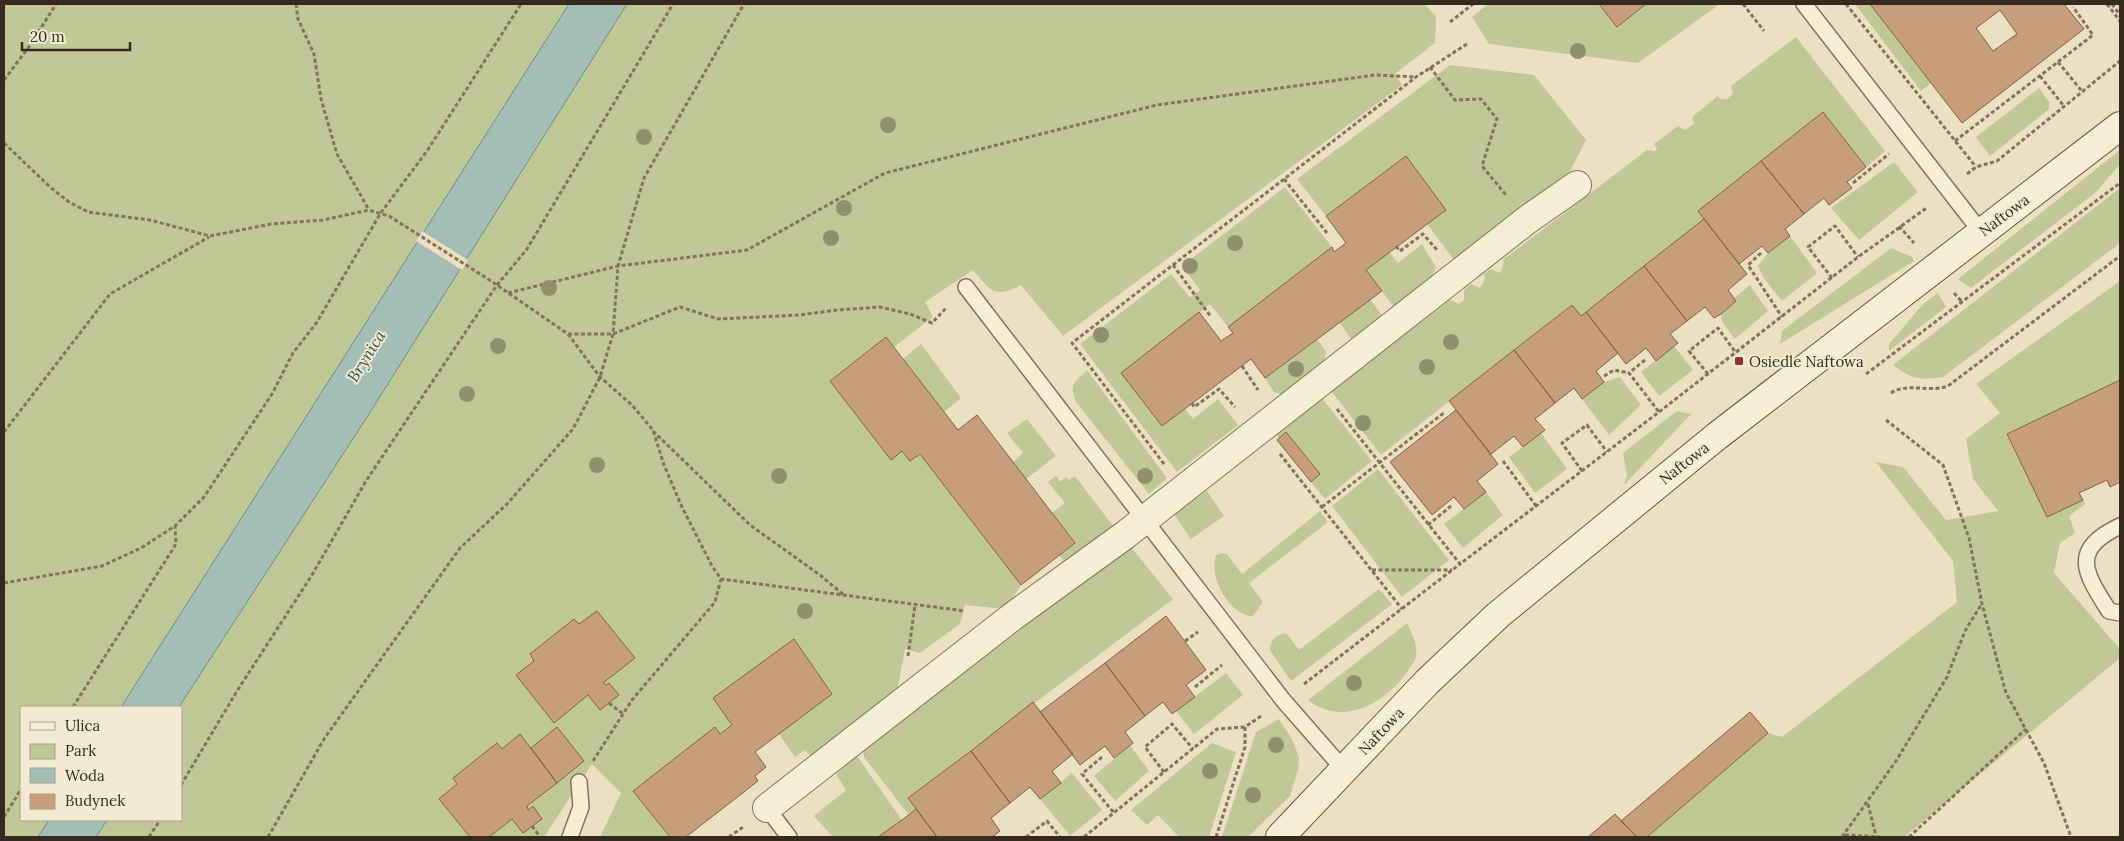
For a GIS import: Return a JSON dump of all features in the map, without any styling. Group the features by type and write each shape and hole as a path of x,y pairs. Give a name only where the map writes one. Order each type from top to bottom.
{"street":[{"name":"Naftowa","path":"1280,837 1344,772 1427,682 1498,615 1717,436 1854,333 1981,232 2120,126"},
{"path":"767,808 1012,617 1145,519 1260,430 1526,220 1577,185"}],"lane":[{"path":"1804,4 1981,232"},
{"path":"966,287 1283,700 1344,772"},
{"path":"2120,526 2100,536 2087,555 2087,575 2109,611 2120,614"},
{"path":"570,837 581,807 579,782"},
{"path":"767,808 789,837"}],"path":[{"path":"4,80 31,44 56,4"},
{"path":"296,4 298,19 314,54 321,99 337,154 369,210"},
{"path":"4,583 102,566 141,548 175,526 204,497 272,394 294,353 318,322 380,214 427,152 521,4"},
{"path":"182,783 237,691 312,575 366,481 497,285 527,249 674,4"},
{"path":"268,837 324,739 430,588 460,548 508,504 573,429 600,377 613,334 618,266 644,178 744,4"},
{"path":"1450,22 1473,4"},
{"path":"1743,4 1764,31"},
{"path":"1846,4 1976,167"},
{"path":"2107,4 2120,21"},
{"path":"2112,4 2120,15"},
{"path":"1954,141 2093,35 2072,7"},
{"path":"1183,488 1072,342 1416,77 1467,44"},
{"path":"1084,837 1218,729 1245,727 1283,700 1736,353 1858,257 1899,226 1923,211 1976,167 1997,160 2120,60"},
{"path":"2058,62 2081,90"},
{"path":"1430,67 1455,100 1481,99 1497,119 1482,166 1526,220"},
{"path":"507,293 618,266 747,250 885,173 1157,105 1376,75 1416,77"},
{"path":"2040,76 2064,105"},
{"path":"4,143 50,187 69,202 88,212 150,220 210,236"},
{"path":"1853,183 1891,152"},
{"path":"1284,179 1327,233"},
{"path":"1866,374 2120,183"},
{"path":"4,432 110,294 210,236 271,224 324,220 369,210 389,216 488,279 568,334 600,377 632,405 653,430 750,526 820,574 845,597"},
{"path":"1832,278 1808,247 1835,226 1858,257"},
{"path":"1899,226 1916,245"},
{"path":"1396,246 1400,251 1423,234"},
{"path":"1761,253 1748,266 1782,317"},
{"path":"1891,393 1904,387 1924,390 1948,386 2120,256"},
{"path":"1173,265 1211,317"},
{"path":"568,334 613,334 680,307 718,319 880,308 910,314 932,323 966,287"},
{"path":"1708,374 1689,350 1718,328 1736,353"},
{"path":"1629,374 1644,360"},
{"path":"1604,376 1614,370 1629,374 1659,412"},
{"path":"1192,403 1194,407 1219,389 1234,408 1242,402"},
{"path":"1336,408 1460,564"},
{"path":"1322,507 1446,412"},
{"path":"1886,420 1943,466 1969,538 1982,604 2006,693 2050,776 2071,837"},
{"path":"1582,471 1562,443 1587,425 1607,452"},
{"path":"653,430 664,465 682,508 712,566 721,579 845,597 959,610"},
{"path":"1260,430 1402,609"},
{"path":"1503,461 1536,506"},
{"path":"1428,525 1451,506"},
{"path":"74,706 176,544 175,526"},
{"path":"1372,570 1453,570"},
{"path":"579,782 632,700 715,602 721,579"},
{"path":"1843,836 1896,761 1947,677 1965,631 1982,604"},
{"path":"910,650 915,605"},
{"path":"1185,642 1201,630"},
{"path":"1194,687 1226,662"},
{"path":"609,703 623,714"},
{"path":"1164,772 1145,747 1172,724 1193,749"},
{"path":"1216,837 1245,747 1245,727"},
{"path":"1909,837 2026,729"},
{"path":"1102,757 1082,774 1114,813"},
{"path":"4,817 20,791"},
{"path":"1868,803 1876,836"},
{"path":"149,837 159,821"},
{"path":"1026,837 1047,821 1060,837"},
{"path":"532,826 540,837"},
{"path":"1843,836 1880,837"}],"green space":[{"path":"4,4 569,4 122,706 20,706 20,821 48,821 38,837 4,837"},
{"path":"627,4 1425,4 1436,17 1435,43 1395,74 1402,85 1063,336 1021,285 1004,292 993,291 973,270 925,302 933,317 894,347 886,337 830,380 891,460 902,451 910,461 920,454 1021,585 1005,609 965,605 960,624 920,653 905,649 897,692 811,757 805,750 795,757 779,734 832,694 794,639 714,698 732,725 633,791 670,837 600,837 621,793 592,764 544,837 96,837 106,821 182,821 182,706 180,706 369,414"},
{"path":"1488,4 1599,4 1617,27 1646,4 1720,4 1638,63 1489,44 1472,17"},
{"path":"1855,4 1870,4 1931,83 1921,91"},
{"path":"1796,37 1885,151 1866,167 1823,112 1698,211 1704,219 1581,316 1571,305 1381,455 1331,391 1450,300 1459,304 1464,300 1464,290 1471,284 1480,288 1485,279 1484,274 1491,269 1499,273 1502,270 1504,259 1647,150 1655,151 1657,148 1654,144 1678,126 1685,130 1694,124 1692,117 1718,96 1720,99 1728,99 1733,93 1731,86"},
{"path":"1450,65 1534,75 1586,140 1569,173 1455,261 1427,224 1406,156 1326,216 1297,179"},
{"path":"2039,88 2049,102 2049,109 1990,156 1976,137"},
{"path":"2120,150 2120,164 2095,193 1971,288 1958,279"},
{"path":"1894,162 1918,192 1859,240 1831,208"},
{"path":"1285,187 1332,247 1228,327 1210,304 1121,373 1162,426 1185,409 1193,419 1218,399 1238,425 1177,472 1080,344 1171,274 1190,298 1200,290 1182,266"},
{"path":"2120,188 2120,243 1943,377 1916,378 1893,365"},
{"path":"1790,236 1817,273 1782,301 1763,277 1758,266 1768,253"},
{"path":"1422,244 1436,267 1432,278 1394,307 1366,270 1389,252 1398,263"},
{"path":"1891,248 1912,257 1914,261 1780,344 1782,331"},
{"path":"2120,281 2120,380 2007,435 2047,517 2083,500 2085,504 2069,516 2075,533 2060,543 2054,573 2120,649 2120,658 1904,837 1647,837 1768,733 1782,737 1957,602 1953,561 1876,462 1903,467 1946,520 1998,511 1973,479 1966,439 2000,413 1976,384"},
{"path":"1750,285 1768,311 1735,339 1722,322 1721,314 1736,301 1734,298"},
{"path":"1938,293 1946,307 1889,351 1889,344 1923,304"},
{"path":"1370,299 1383,317 1352,340 1339,322"},
{"path":"1317,339 1326,352 1324,362 1281,394 1274,392 1265,378"},
{"path":"921,344 961,398 944,412 903,359"},
{"path":"1674,346 1693,370 1659,396 1641,372"},
{"path":"1087,370 1167,478 1149,494 1076,402 1073,391 1074,384"},
{"path":"1620,377 1641,405 1609,435 1582,399 1604,382"},
{"path":"1322,398 1372,461 1325,499 1311,482 1320,474 1286,433 1279,438 1277,435"},
{"path":"1677,411 1691,414 1624,485 1627,475 1623,453"},
{"path":"1027,419 1056,456 1026,479 1013,462 1023,453 1007,433"},
{"path":"1541,433 1567,469 1535,493 1509,457"},
{"path":"1378,469 1449,560 1402,597 1332,506"},
{"path":"1056,476 1060,482 1066,477 1069,480 1075,476 1113,526 1065,563 1059,555 1075,543 1052,513 1065,503 1048,482"},
{"path":"1207,491 1224,516 1191,539 1174,514"},
{"path":"1486,492 1503,515 1463,548 1444,524"},
{"path":"1320,511 1328,522 1249,583 1263,602 1253,616 1244,614 1236,609 1229,602 1218,584 1214,564 1216,555 1221,553 1227,554 1242,574"},
{"path":"1131,547 1173,599 908,798 916,809 908,814 864,757 863,748"},
{"path":"1379,589 1392,604 1291,681 1270,650 1274,638 1286,633 1299,650"},
{"path":"1407,623 1415,642 1416,658 1398,683 1387,694 1362,708 1335,712 1321,708 1308,700"},
{"path":"1226,673 1243,695 1194,734 1176,711"},
{"path":"1279,719 1292,739 1299,757 1298,770 1290,796 1248,837 1222,837 1256,732"},
{"path":"1212,743 1236,752 1209,837 1179,837 1158,815 1147,825 1131,810"},
{"path":"1130,745 1149,771 1115,801 1094,776"},
{"path":"857,756 902,820 878,837 833,837 814,816 846,790 836,774"},
{"path":"1072,773 1102,810 1070,836 1040,799"}],"water":[{"name":"Brynica","path":"569,4 627,4 369,414 180,706 122,706"},
{"path":"48,821 106,821 96,837 38,837"}],"pier":[{"path":"422,231 468,260 462,270 416,241"}],"building":[{"path":"1599,4 1646,4 1617,27"},
{"path":"1870,4 2064,4 2084,29 1962,123","holes":["2000,10 2017,34 1993,51 1976,28"]},
{"path":"1823,112 1866,167 1847,182 1852,188 1829,205 1824,198 1804,214 1761,161"},
{"path":"1406,156 1446,210 1366,270 1382,291 1265,378 1251,359 1162,426 1121,373 1199,312 1221,341 1233,333 1228,327 1332,247 1334,252 1346,243 1326,216"},
{"path":"1761,161 1804,214 1785,229 1790,236 1768,253 1762,246 1739,264 1698,211"},
{"path":"1704,219 1747,274 1728,290 1736,301 1721,314 1714,318 1705,307 1687,321 1644,266"},
{"path":"1644,266 1687,321 1670,334 1678,343 1656,361 1646,348 1626,364 1586,312"},
{"path":"1572,305 1581,316 1586,312 1618,353 1596,371 1604,382 1582,399 1574,388 1555,403 1514,350"},
{"path":"886,337 958,430 977,415 1075,543 1021,585 920,454 910,461 902,451 891,460 830,381"},
{"path":"1514,350 1555,403 1535,419 1545,430 1523,447 1514,436 1491,454 1449,401"},
{"path":"2120,380 2120,482 2110,487 2107,480 2079,493 2083,500 2047,517 2007,434"},
{"path":"1456,410 1498,464 1477,481 1486,492 1464,509 1454,497 1432,515 1390,462"},
{"path":"1286,432 1320,474 1311,482 1277,440"},
{"path":"597,611 635,658 603,683 606,685 609,683 619,695 600,710 588,695 554,723 516,675 534,661 530,654 574,619 579,624"},
{"path":"1166,616 1206,670 1186,685 1195,697 1172,714 1163,702 1145,716 1105,663"},
{"path":"794,639 832,694 755,752 766,767 755,776 758,781 686,837 670,837 633,791 715,727 720,734 732,725 713,698"},
{"path":"1105,663 1145,716 1125,732 1133,743 1114,758 1105,746 1080,765 1040,712"},
{"path":"1033,702 1073,754 1052,771 1061,783 1040,799 1030,787 1010,803 971,751"},
{"path":"1750,712 1768,733 1647,837 1637,837 1621,821"},
{"path":"557,727 584,761 557,783 531,748"},
{"path":"520,734 557,783 527,806 528,810 533,806 542,819 523,833 512,819 489,837 470,837 439,799 457,784 453,778 497,743 502,749"},
{"path":"971,751 1010,803 991,818 1000,831 992,837 937,837 908,798"},
{"path":"916,809 937,837 878,837 902,820"},
{"path":"1615,814 1637,837 1588,837"}],"place":[{"name":"Osiedle Naftowa","path":"1739,361"}]}
